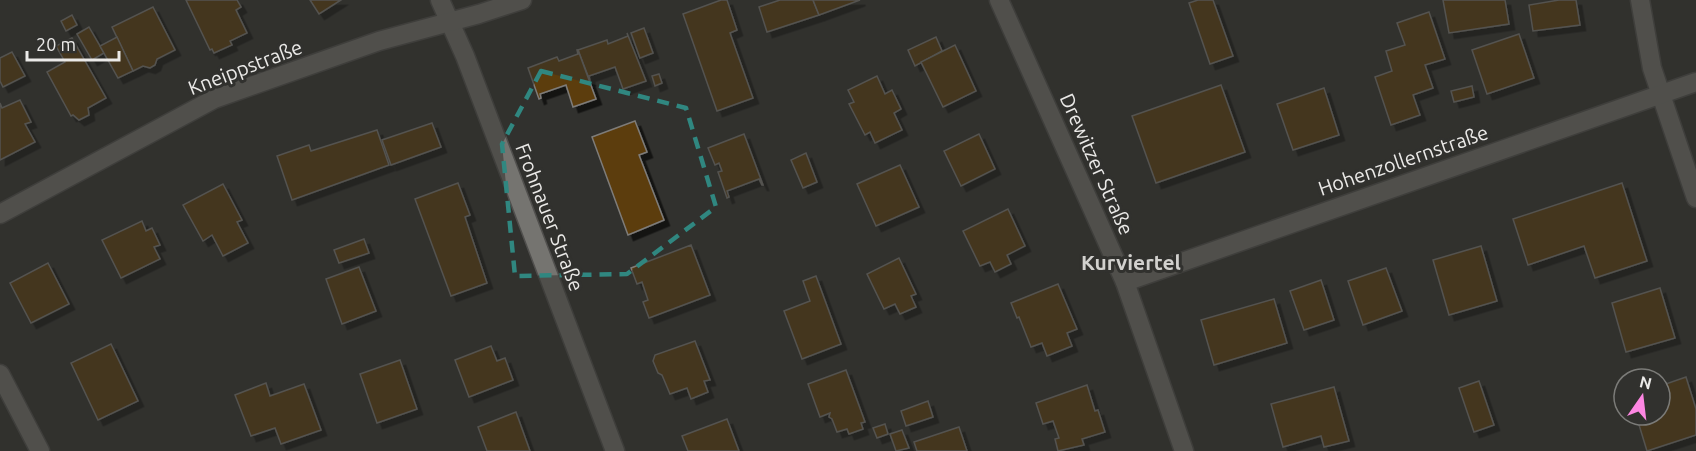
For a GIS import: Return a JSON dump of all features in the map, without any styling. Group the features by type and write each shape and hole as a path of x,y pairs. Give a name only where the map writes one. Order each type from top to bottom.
{"street":[{"name":"Frohnauer Straße","path":"440,0 451,22 615,451"},
{"name":"Kneippstraße","path":"0,214 214,99 379,41 522,0"},
{"name":"Drewitzer Straße","path":"999,0 1125,282 1184,451"},
{"path":"1640,0 1652,68 1696,198"},
{"name":"Hohenzollernstraße","path":"1125,282 1696,82"},
{"path":"0,374 40,451"}],"highlighted area":[{"path":"541,71 686,108 716,207 627,274 515,276 502,144"}],"building":[{"path":"186,0 237,0 241,7 236,10 247,33 230,41 232,45 214,53 212,49 210,50"},
{"path":"310,0 341,0 319,14"},
{"path":"721,0 727,0 737,30 730,33 753,98 717,111 683,14"},
{"path":"780,0 813,0 819,15 767,32 759,7"},
{"path":"813,0 860,0 819,15"},
{"path":"1198,0 1213,0 1233,56 1210,64 1189,3"},
{"path":"1443,0 1505,0 1509,24 1449,33"},
{"path":"1576,0 1580,25 1533,31 1529,5"},
{"path":"153,7 175,50 157,59 155,65 150,68 143,66 133,71 112,27"},
{"path":"1429,12 1445,59 1425,65 1433,88 1413,95 1420,115 1391,125 1375,77 1392,71 1386,51 1405,45 1397,23"},
{"path":"72,15 77,25 66,31 61,21"},
{"path":"89,27 104,53 92,60 77,34"},
{"path":"644,28 653,53 640,58 631,33"},
{"path":"627,33 646,81 623,89 615,67 589,76 590,81 578,50 607,40 608,44 628,36"},
{"path":"1519,34 1534,78 1487,94 1472,50"},
{"path":"117,37 133,71 118,78 100,46"},
{"path":"936,37 942,51 915,66 908,50"},
{"path":"72,38 106,98 88,108 89,115 79,120 71,116 47,72 65,62 56,46"},
{"path":"955,45 976,91 943,107 921,62"},
{"path":"577,50 596,99 573,107 566,85 540,94 539,99 528,68 557,57 559,61 578,54"},
{"path":"12,52 25,76 3,87 0,81 0,58"},
{"path":"659,74 662,83 655,86 652,76"},
{"path":"877,76 885,94 892,90 901,109 894,113 902,130 875,143 870,132 865,135 849,104 854,102 848,90"},
{"path":"1221,85 1245,152 1156,183 1132,116"},
{"path":"1472,86 1474,97 1454,102 1451,91"},
{"path":"1324,88 1339,135 1293,150 1277,104"},
{"path":"20,100 31,122 25,124 35,142 0,160 0,103 2,108"},
{"path":"635,121 647,152 639,155 664,220 628,235 592,137"},
{"path":"432,123 441,147 391,165 382,140"},
{"path":"377,130 389,165 292,200 277,156 309,145 311,151"},
{"path":"744,134 763,185 759,179 727,191 729,197 727,198 718,172 722,171 719,163 715,165 708,148"},
{"path":"979,134 995,169 961,186 944,151"},
{"path":"806,153 817,182 803,188 791,160"},
{"path":"900,165 919,207 876,226 857,184"},
{"path":"458,183 470,215 465,217 487,283 451,296 415,199"},
{"path":"1622,183 1647,261 1595,278 1584,246 1528,265 1513,219"},
{"path":"223,184 242,220 237,222 248,243 223,256 212,235 203,241 183,205"},
{"path":"1008,209 1025,246 1007,255 1011,264 995,272 990,262 980,266 963,231"},
{"path":"142,221 146,231 152,228 160,245 154,247 160,259 121,278 102,240"},
{"path":"364,239 369,253 339,263 334,250"},
{"path":"691,245 710,295 649,318 643,302 648,300 642,282 637,284 631,268"},
{"path":"1481,246 1497,301 1449,315 1433,260"},
{"path":"899,258 916,294 911,296 916,307 900,314 895,304 884,309 867,274"},
{"path":"48,263 69,304 31,323 10,283"},
{"path":"359,267 376,311 342,324 326,279"},
{"path":"1386,268 1402,311 1363,325 1348,281"},
{"path":"816,276 841,344 802,359 784,311 810,301 803,281"},
{"path":"1321,280 1334,320 1304,330 1290,291"},
{"path":"1058,284 1077,329 1067,333 1072,346 1047,356 1042,343 1031,347 1011,303"},
{"path":"1660,288 1675,338 1626,352 1612,303"},
{"path":"1274,299 1287,343 1214,365 1201,320"},
{"path":"695,341 710,380 704,381 708,392 691,399 687,388 670,394 653,361 655,355"},
{"path":"111,344 138,401 98,420 71,363"},
{"path":"491,346 497,361 505,358 513,380 469,397 455,360"},
{"path":"400,360 417,409 377,423 360,374"},
{"path":"846,370 865,422 861,423 863,429 849,434 847,429 837,432 829,417 830,413 820,417 808,384"},
{"path":"1686,377 1696,409 1696,435 1647,451 1640,427 1672,427 1672,382"},
{"path":"1479,381 1494,425 1474,432 1459,388"},
{"path":"266,383 270,396 304,384 321,430 281,444 275,428 251,436 235,395"},
{"path":"1087,385 1095,411 1098,410 1105,432 1082,439 1084,445 1058,451 1055,439 1059,438 1053,421 1043,424 1036,403"},
{"path":"1334,387 1349,441 1324,447 1321,436 1283,447 1271,404"},
{"path":"928,401 933,417 906,426 901,411"},
{"path":"516,412 530,451 487,451 478,427"},
{"path":"727,419 739,451 688,451 682,436"},
{"path":"885,424 888,434 877,438 873,428"},
{"path":"959,427 967,451 917,451 914,442"},
{"path":"902,430 909,448 896,451 890,434"}],"district":[{"name":"Kurviertel","path":"1131,262"}]}
